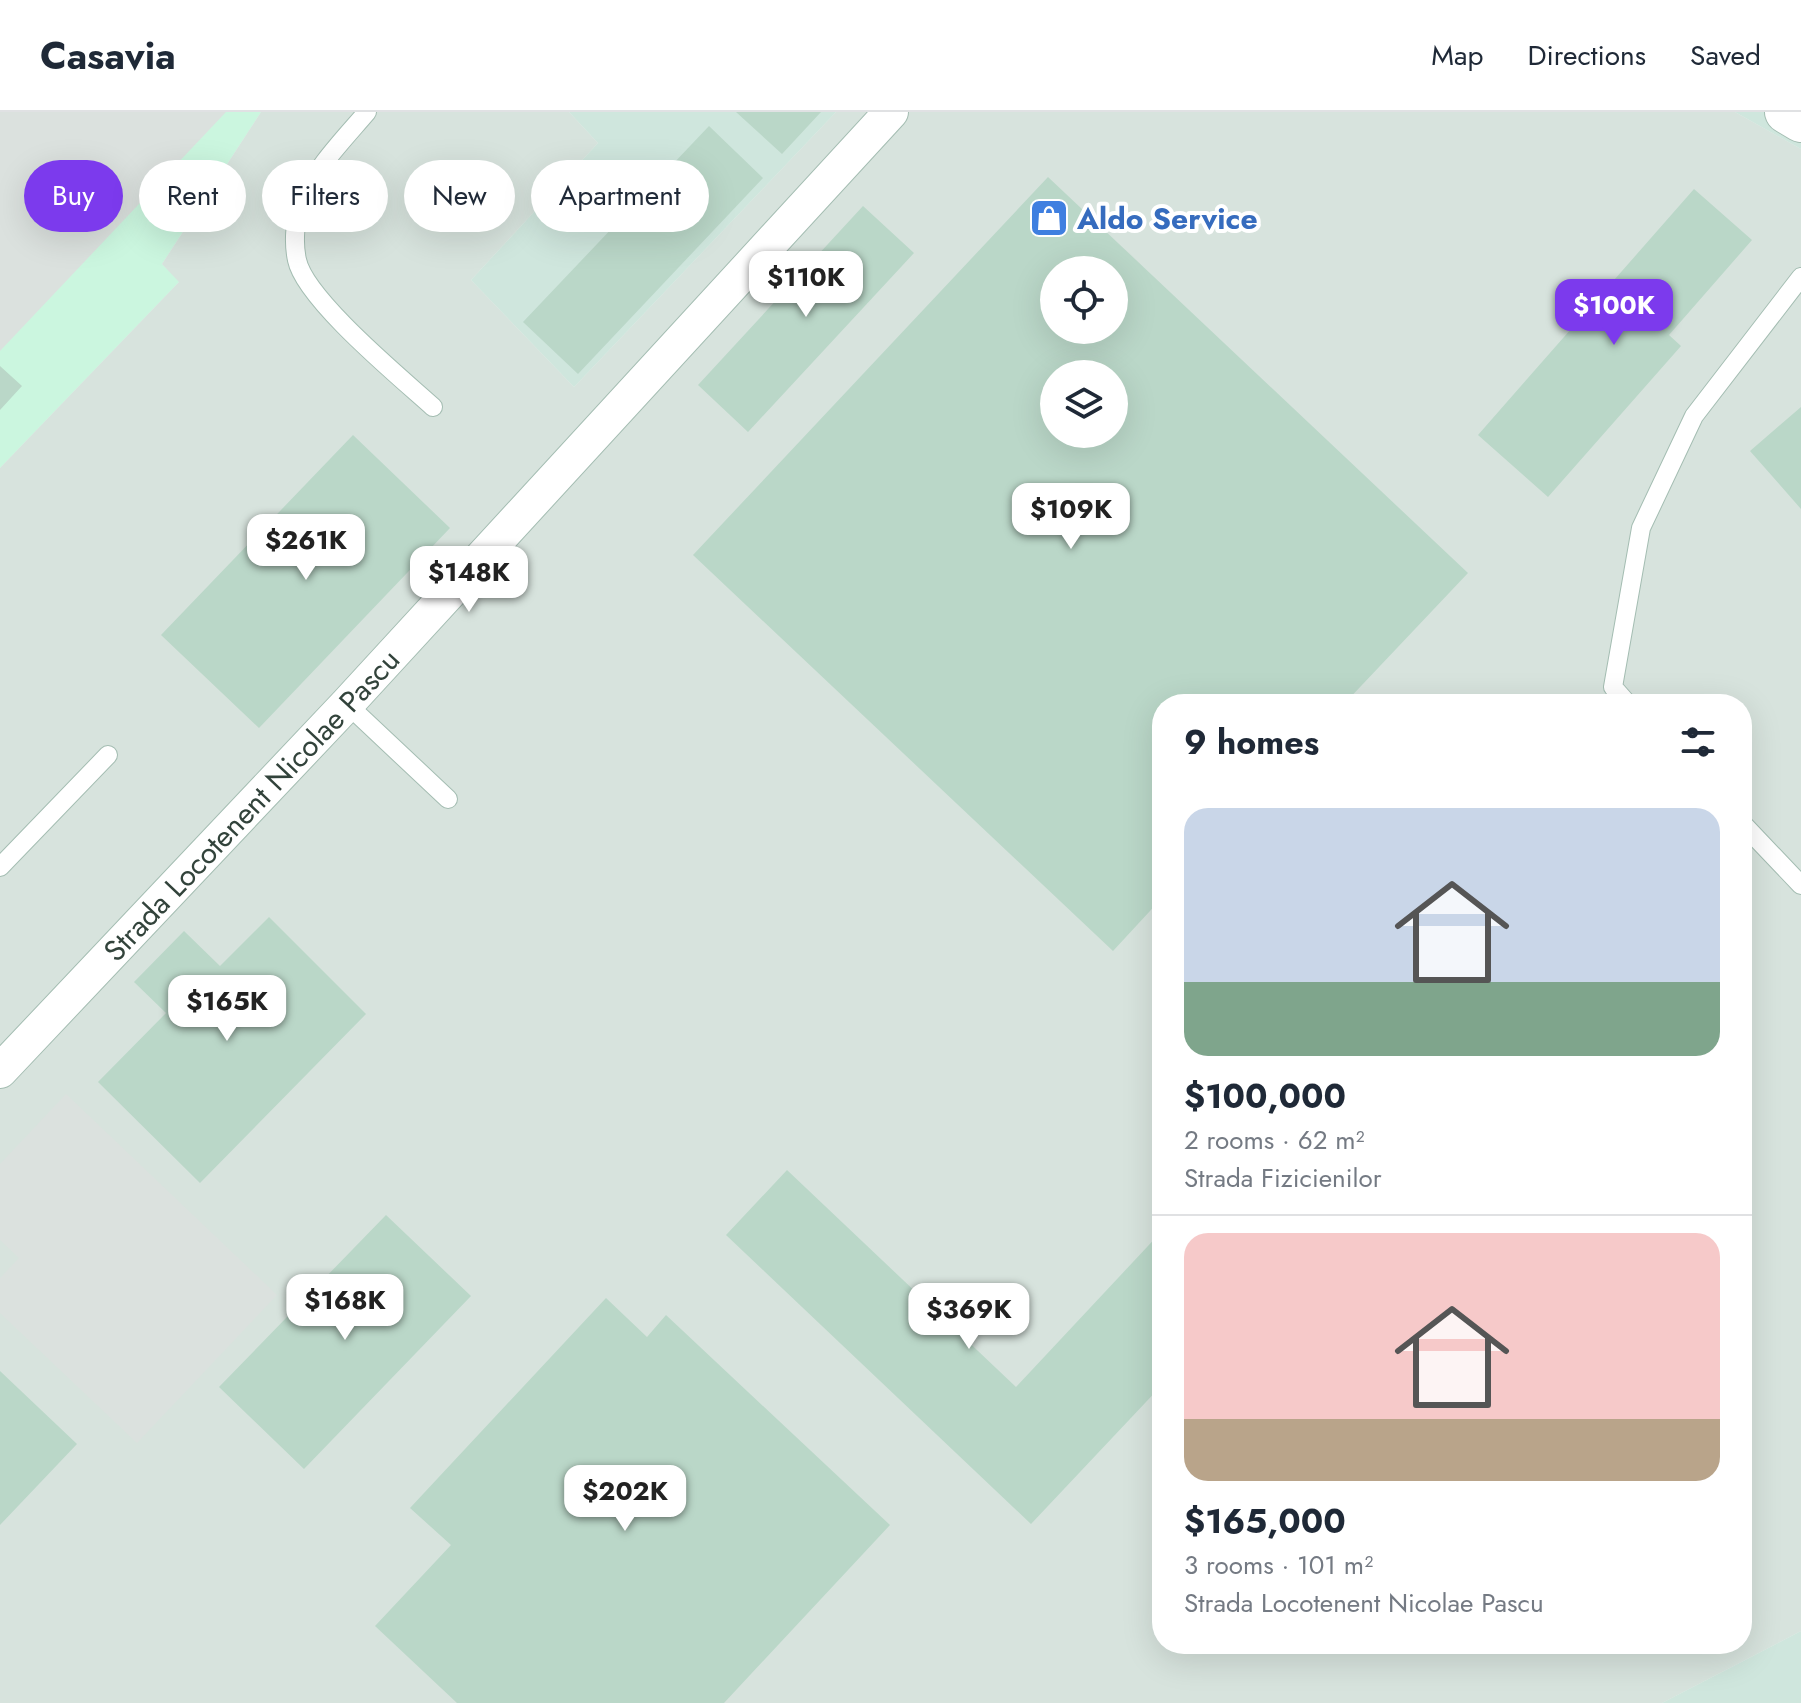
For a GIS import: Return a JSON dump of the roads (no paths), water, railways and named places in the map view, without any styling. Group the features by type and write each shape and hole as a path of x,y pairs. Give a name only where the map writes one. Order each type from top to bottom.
{"street":[{"name":"Strada Locotenent Nicolae Pascu","path":"0,1071 347,704 891,112"},
{"path":"1786,112 1801,121"}],"lane":[{"path":"367,112 324,164 302,201 295,228 297,263 316,295 433,407"},
{"path":"1619,694 1613,687 1641,528 1694,416 1801,277"},
{"path":"347,704 448,799"},
{"path":"0,867 108,755"},
{"path":"1752,834 1801,885"}],"place":[{"name":"Aldo Service","path":"1049,218"}]}
